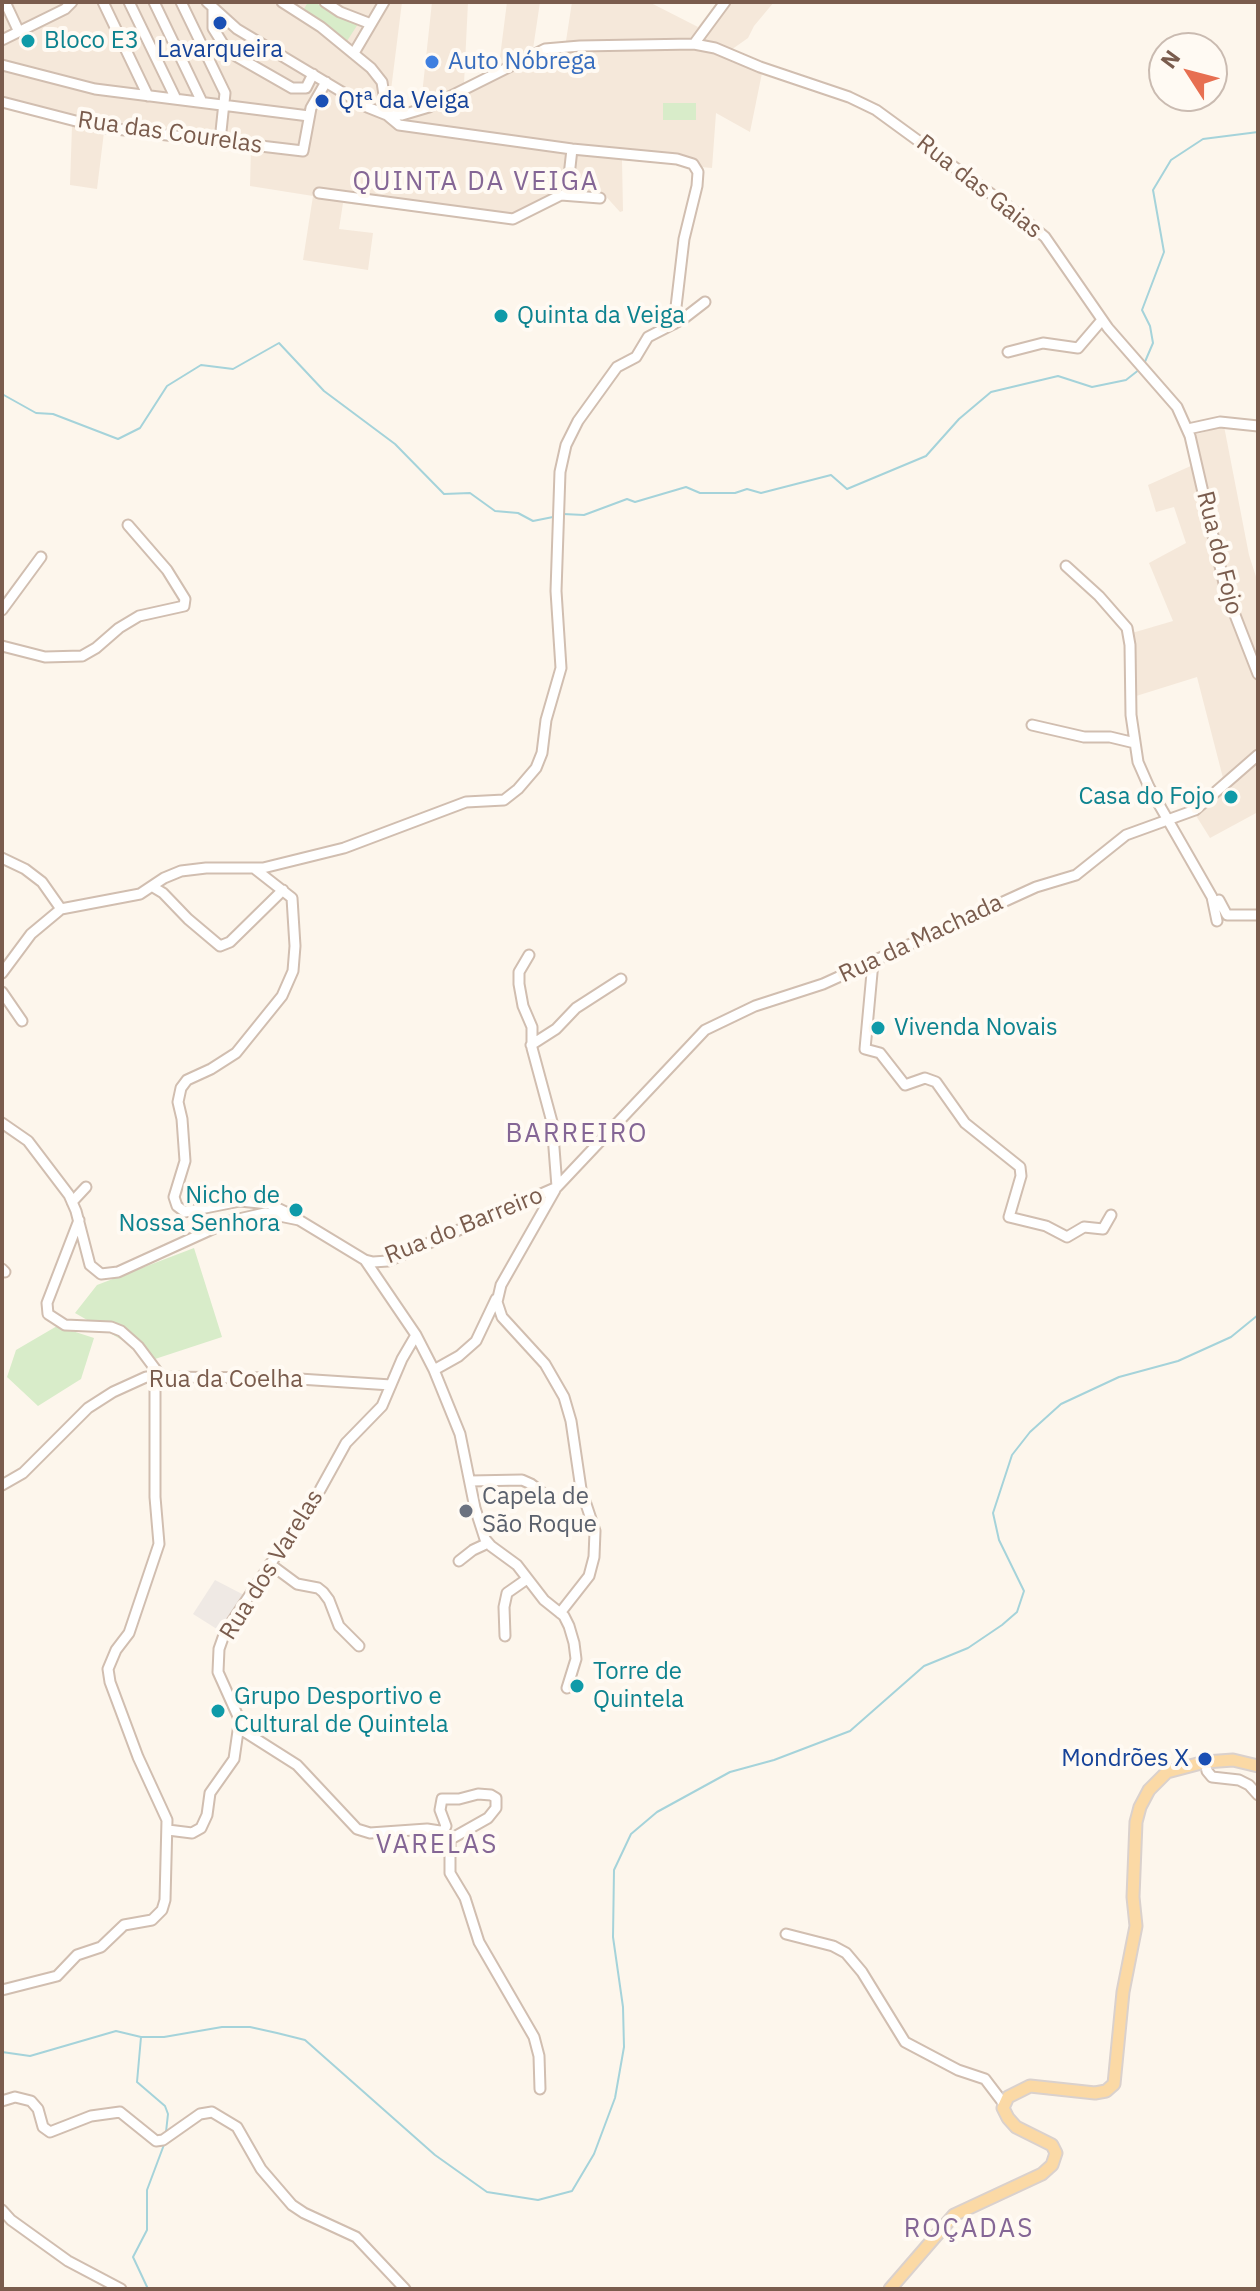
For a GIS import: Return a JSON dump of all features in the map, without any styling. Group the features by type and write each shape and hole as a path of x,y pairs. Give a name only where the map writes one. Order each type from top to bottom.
{"main road":[{"path":"890,2289 956,2214 1045,2172 1052,2165 1056,2156 1054,2147 1012,2124 1004,2111 1008,2097 1029,2086 1095,2093 1106,2091 1114,2084 1123,1992 1136,1926 1133,1894 1138,1812 1147,1794 1164,1773 1205,1762 1236,1760 1258,1766"}],"street":[{"path":"5,2 19,32"},
{"path":"103,2 148,96"},
{"path":"154,2 202,102"},
{"path":"181,2 224,91 220,141"},
{"path":"282,2 321,27 380,79 383,97 396,115 394,123 572,149 691,162 697,169 697,186 683,246 674,324"},
{"path":"325,2 340,12 371,24"},
{"path":"354,53 384,2"},
{"path":"694,44 725,2"},
{"path":"132,3 176,99"},
{"path":"2,40 66,4"},
{"path":"210,6 213,28 234,54 292,88 306,88 313,74"},
{"path":"210,6 232,27 371,109 396,115"},
{"name":"Rua das Gaias","path":"396,115 429,107 545,49 572,46 694,44 715,48 849,97 889,118 1045,237 1102,320 1177,407 1188,429"},
{"path":"2,65 78,86 309,116 326,82"},
{"path":"371,109 383,97"},
{"name":"Rua das Courelas","path":"2,102 99,127 303,151 309,116"},
{"path":"567,194 572,149"},
{"path":"319,193 513,219 567,194 600,198"},
{"path":"2,973 31,934 61,909 140,894 164,878 191,869 255,869 351,845 466,802 502,801 526,781 542,753 546,720 561,668 556,591 562,457 578,421 617,367 636,357 648,337 674,324 705,302"},
{"path":"1008,352 1043,343 1078,348 1102,320"},
{"path":"1188,429 1220,422 1258,426"},
{"name":"Rua do Fojo","path":"1188,429 1223,585 1258,674"},
{"path":"2,646 45,657 82,656 134,618 184,606 185,601 167,570 128,525"},
{"path":"2,610 41,557"},
{"path":"1066,566 1099,596 1127,628 1135,743 1141,770 1212,897 1217,921"},
{"path":"1032,725 1084,737 1110,737 1135,743"},
{"name":"Rua da Machada","path":"690,1043 705,1030 747,1009 815,987 1027,891 1076,875 1120,838 1201,806 1258,755"},
{"path":"2,858 25,869 42,882 61,909"},
{"path":"1194,865 1207,877 1225,913 1258,915"},
{"path":"255,869 292,900 295,958 290,982 236,1053 187,1080 179,1091 185,1161 174,1197 177,1206 185,1212 227,1203 275,1205 365,1260 416,1335 434,1370 458,1429 482,1531 488,1543 515,1563 569,1626 575,1649 573,1673 567,1688"},
{"path":"153,887 220,946 230,942 283,890"},
{"path":"434,1370 459,1356 476,1341 503,1281 557,1187 551,1119 531,1045 532,1027 523,1006 519,980 520,969 529,955"},
{"path":"873,962 865,1049 880,1053 905,1085 923,1078 936,1082 965,1123 1020,1167 1021,1176 1009,1217 1046,1226 1067,1237 1084,1227 1103,1229 1111,1215"},
{"path":"531,1045 556,1029 576,1008 621,979"},
{"path":"2,992 22,1021"},
{"name":"Rua do Barreiro","path":"365,1260 380,1262 395,1258 557,1187 690,1043"},
{"path":"2,1123 28,1141 72,1202 90,1265 104,1275 122,1271 239,1218 265,1213 297,1219"},
{"path":"72,1202 86,1187"},
{"path":"2,1990 57,1976 79,1954 98,1949 112,1939 123,1925 147,1922 157,1916 165,1900 166,1818 141,1763 108,1673 116,1650 129,1633 159,1544 155,1502 155,1389 159,1376 138,1346 121,1331 108,1327 65,1325 48,1314 46,1306 79,1220"},
{"path":"497,1296 502,1317 545,1364 564,1397 571,1421 581,1489 595,1531 595,1552 593,1562 580,1584 566,1596"},
{"name":"Rua dos Varelas","path":"416,1335 378,1412 343,1449 320,1490 225,1632 219,1649 220,1677 240,1723 252,1739 300,1768 361,1831 421,1828 446,1836"},
{"name":"Rua da Coelha","path":"2,1485 23,1473 96,1402 141,1379 159,1376 284,1378 391,1385"},
{"path":"470,1481 522,1480 549,1498"},
{"path":"459,1561 488,1543"},
{"path":"560,1613 586,1583 595,1552"},
{"path":"270,1564 297,1584 323,1592 339,1626 359,1646"},
{"path":"505,1636 507,1593 527,1579"},
{"path":"168,1830 195,1833 204,1824 210,1793 234,1759 240,1723"},
{"path":"1205,1762 1212,1777 1244,1782 1258,1795"},
{"path":"446,1836 488,1818 496,1808 496,1798 489,1794 475,1794 460,1799 442,1799 440,1810 446,1825 446,1836 450,1873 465,1898 479,1942 536,2043 540,2089"},
{"path":"786,1934 833,1946 846,1953 865,1976 905,2042 958,2070 985,2079 1004,2104"},
{"path":"2,2101 17,2097 31,2101 48,2132 92,2116 120,2112 137,2123 151,2139 166,2138 206,2111 234,2125 261,2169 292,2205 356,2237 405,2289"},
{"path":"2,2210 66,2260 121,2289"}],"shaded area":[{"path":"2,2 402,2 390,98 401,109 421,104 432,2 468,2 464,84 499,65 507,2 540,2 533,49 566,41 572,2 649,2 698,27 717,2 774,2 748,38 731,50 762,73 750,132 716,113 712,168 622,160 623,211 620,212 602,192 600,204 571,199 561,201 508,224 343,203 339,229 373,233 368,270 303,260 313,196 250,186 251,148 104,132 97,189 70,185 72,126 2,108"},
{"path":"1224,426 1249,555 1258,583 1258,812 1210,838 1190,806 1223,778 1197,677 1133,697 1132,633 1173,621 1149,563 1186,543 1174,507 1156,512 1148,485 1193,465 1188,437"},
{"path":"215,1580 244,1595 220,1631 193,1614"}],"green space":[{"path":"308,2 315,2 334,15 358,24 347,41 304,9"},
{"path":"663,103 696,103 696,120 663,120"},
{"path":"194,1248 222,1337 155,1359 75,1313 97,1285"},
{"path":"57,1326 94,1338 81,1379 38,1406 7,1377 16,1350"}],"waterway":[{"path":"1144,364 1153,343 1150,326 1142,310 1164,252 1153,190 1171,160 1203,139 1258,132"},
{"path":"2,394 36,413 53,414 118,439 140,428 167,386 201,365 233,369 279,343 324,391 395,444 444,494 470,493 495,511 518,513 533,521 553,517"},
{"path":"563,514 584,515 627,499 635,502 686,487 700,493 735,493 747,489 761,493 831,475 847,489 926,456 959,419 991,392 1058,376 1092,387 1126,380 1140,369"},
{"path":"2,2052 30,2056 116,2031 141,2037 164,2037 222,2027 250,2027 277,2033 305,2040 435,2155 487,2192 538,2200 572,2191 594,2154 615,2098 624,2047 623,2007 613,1937 614,1870 631,1834 657,1812 730,1772 774,1760 850,1731 924,1666 968,1648 1002,1625 1017,1612 1024,1591 999,1540 993,1513 1012,1455 1030,1432 1061,1404 1119,1377 1178,1361 1231,1337 1258,1315"},
{"path":"141,2037 137,2082 165,2106 168,2114 166,2132"},
{"path":"148,2289 133,2257 147,2230 147,2190 165,2142"}],"place":[{"name":"Lavarqueira","path":"220,23"},
{"name":"Bloco E3","path":"28,41"},
{"name":"Auto Nóbrega","path":"432,62"},
{"name":"Qtª da Veiga","path":"322,101"},
{"name":"Quinta da Veiga","path":"501,316"},
{"name":"Casa do Fojo","path":"1231,797"},
{"name":"Vivenda Novais","path":"878,1028"},
{"name":"Nicho de Nossa Senhora","path":"296,1210"},
{"name":"Capela de São Roque","path":"466,1511"},
{"name":"Torre de Quintela","path":"577,1686"},
{"name":"Grupo Desportivo e Cultural de Quintela","path":"218,1711"},
{"name":"Mondrões X","path":"1205,1759"}],"district":[{"name":"QUINTA DA VEIGA","path":"476,182"},
{"name":"BARREIRO","path":"577,1134"},
{"name":"VARELAS","path":"437,1845"},
{"name":"ROÇADAS","path":"969,2229"}]}
